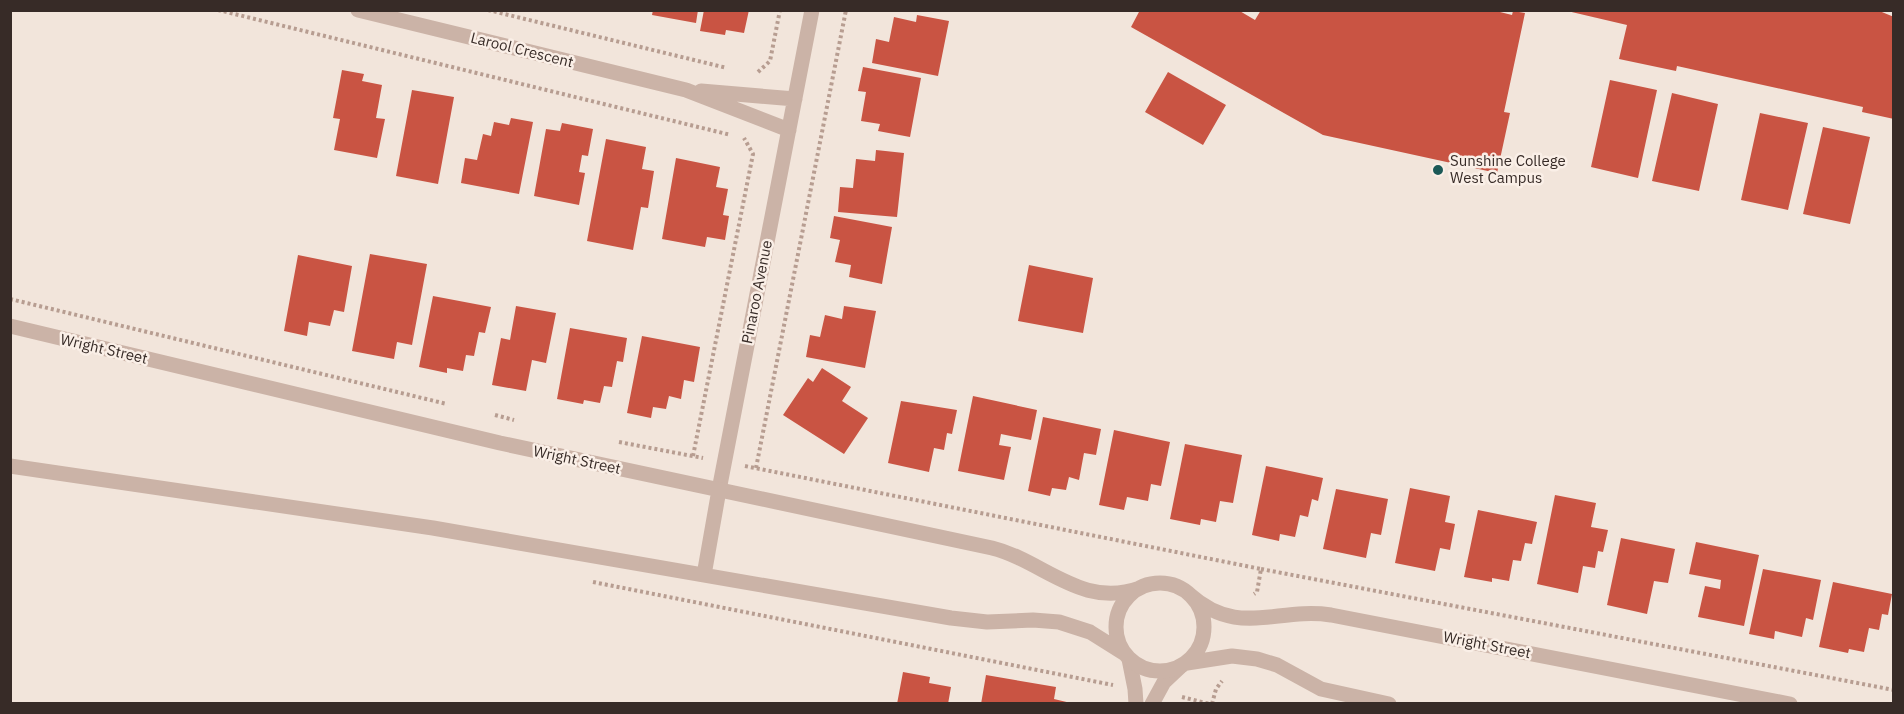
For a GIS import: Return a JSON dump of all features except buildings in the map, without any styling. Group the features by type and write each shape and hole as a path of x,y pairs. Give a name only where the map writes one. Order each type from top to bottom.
{"street":[{"name":"Larool Crescent","path":"357,10 686,90 789,130"},
{"name":"Pinaroo Avenue","path":"704,575 812,10"},
{"name":"Larool Crescent","path":"686,90 795,99"},
{"name":"Wright Street","path":"10,326 500,443 999,550 1060,581 1087,590 1119,593 1140,588"},
{"path":"10,466 433,528 951,618 987,622 1033,620 1059,622 1098,636 1145,669 1163,671 1184,664 1232,656 1257,659 1276,665 1321,689 1389,704"},
{"path":"1136,696 1127,656 1119,644 1116,622 1124,602 1140,588 1160,583 1171,584 1190,594 1201,610 1205,629 1199,648 1164,682 1155,698"},
{"name":"Wright Street","path":"1190,594 1211,610 1236,618 1331,615 1790,704"}],"path":[{"path":"218,10 743,138"},
{"path":"488,10 733,69"},
{"path":"749,72 757,74 770,61 780,10"},
{"path":"756,468 846,10"},
{"path":"693,456 753,154 743,138 748,115"},
{"path":"1261,569 1893,690"},
{"path":"591,582 1136,696"},
{"path":"1155,698 1210,704"}],"place":[{"name":"Sunshine College West Campus","path":"1438,170"}]}
